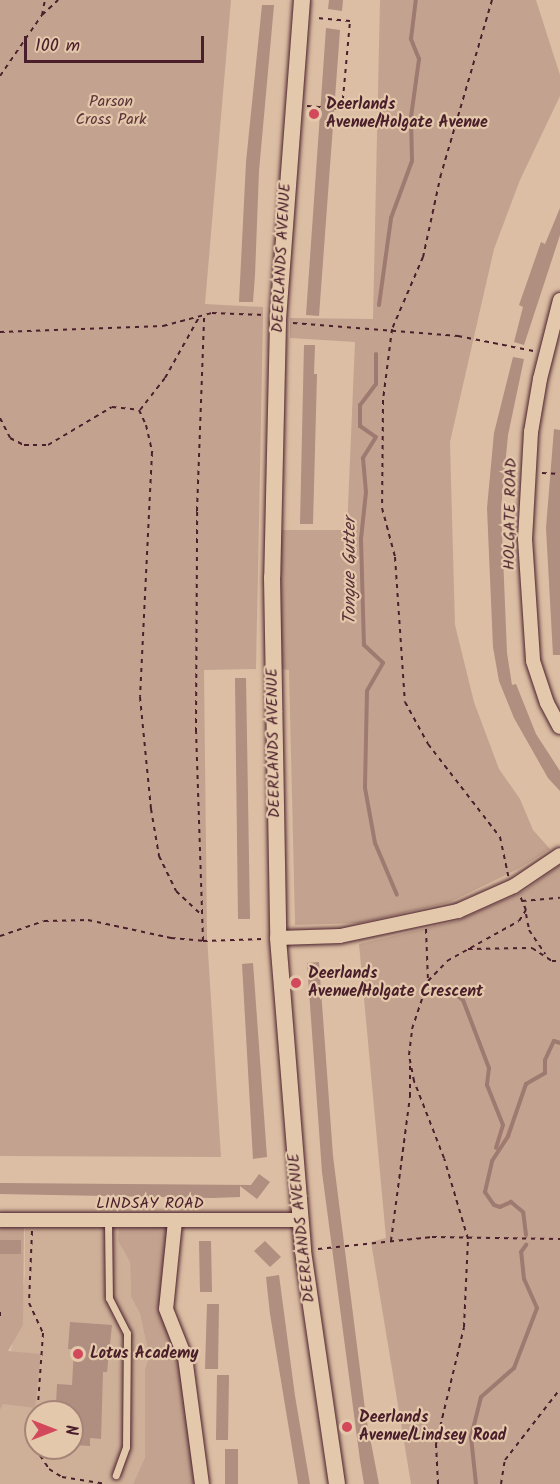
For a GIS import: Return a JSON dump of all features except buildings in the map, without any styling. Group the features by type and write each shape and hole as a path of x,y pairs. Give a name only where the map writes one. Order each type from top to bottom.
{"street":[{"name":"DEERLANDS AVENUE","path":"301,8 292,105 279,319 272,577 278,938 303,1251 338,1484"},
{"name":"HOLGATE ROAD","path":"560,300 545,354 527,472 526,582 533,661 539,683 560,727"},
{"path":"278,938 340,936 425,921 458,911 514,886 560,855"},
{"name":"LINDSAY ROAD","path":"0,1220 300,1220"},
{"path":"175,1221 166,1309 185,1357 202,1484"}],"lane":[{"path":"108,1221 109,1298 128,1333 126,1447 116,1475"}],"path":[{"path":"42,15 45,0"},
{"path":"0,76 42,15 58,0"},
{"path":"492,0 441,174 423,257 392,328 383,400 382,508 395,557 405,702 434,753 500,837 504,868 522,901 529,930 544,954 552,961 560,961"},
{"path":"292,105 342,109 350,21 301,8"},
{"path":"0,332 163,326 230,312 279,319 458,336 545,354"},
{"path":"203,941 197,511 204,316"},
{"path":"140,410 165,378 198,320"},
{"path":"0,418 10,438 24,445 48,445 112,407 140,410"},
{"path":"140,410 152,452 140,697 151,809 159,856 176,891 201,914"},
{"path":"527,472 560,474"},
{"path":"522,901 560,898"},
{"path":"428,981 447,961 519,921 525,910"},
{"path":"0,936 44,921 88,920 203,941 278,938"},
{"path":"391,1241 410,1097 409,1055 416,1008 428,981 430,956 425,921"},
{"path":"467,949 513,946 544,954"},
{"path":"409,1055 414,1081 444,1158 468,1239 464,1327 436,1444 438,1484"},
{"path":"33,1220 29,1303 43,1333 35,1448 49,1469 62,1477 106,1484"},
{"path":"303,1251 432,1237 560,1239"},
{"path":"0,1312 0,1318"},
{"path":"501,1484 505,1460 560,1389"}],"shaded area":[{"name":"Lotus Academy","path":"25,1227 119,1228 118,1241 130,1262 131,1297 140,1314 149,1356 145,1369 145,1457 133,1484 0,1484 0,1410 25,1276"}],"green space":[{"name":"Parson Cross Park","path":"0,0 231,0 205,304 263,307 263,317 256,669 204,670 207,936 221,1157 0,1156"},
{"path":"380,0 536,0 560,75 560,96 520,180 494,249 450,442 455,625 474,702 499,769 520,799 533,830 550,849 518,869 450,902 360,923 295,925 289,670 281,669 281,530 347,530 355,342 290,338 290,318 373,319"},
{"path":"560,865 560,1484 411,1484 371,1242 386,1238 359,944 457,921 524,891"},
{"path":"0,1220 24,1220 23,1325 8,1351 41,1354 36,1400 24,1400 24,1407 3,1404 0,1410"},
{"path":"168,1227 164,1278 199,1484 133,1484 145,1457 145,1369 149,1356 140,1314 131,1297 130,1262 118,1241 119,1228"}],"waterway":[{"name":"Tongue Gutter","path":"379,305 391,218 412,161 411,117 419,59 411,39 416,0"},
{"name":"Tongue Gutter","path":"376,354 376,384 360,405 360,426 376,437 363,458 366,492 361,539 364,645 383,663 367,691 365,788 375,843 397,895"},
{"name":"Tongue Gutter","path":"453,992 463,1000 489,1068 487,1085 503,1125 496,1148"},
{"path":"526,1235 523,1212 511,1202 500,1207 494,1205 485,1192 492,1161 508,1136 526,1084 545,1073 545,1060 554,1041 560,1043"},
{"path":"476,1484 471,1437 481,1397 514,1368 537,1308 524,1279 521,1252 526,1245"}],"place":[{"name":"Deerlands Avenue/Holgate Avenue","path":"314,114"},
{"name":"Deerlands Avenue/Holgate Crescent","path":"296,983"},
{"name":"Lotus Academy","path":"78,1354"},
{"name":"Deerlands Avenue/Lindsey Road","path":"347,1427"}]}
